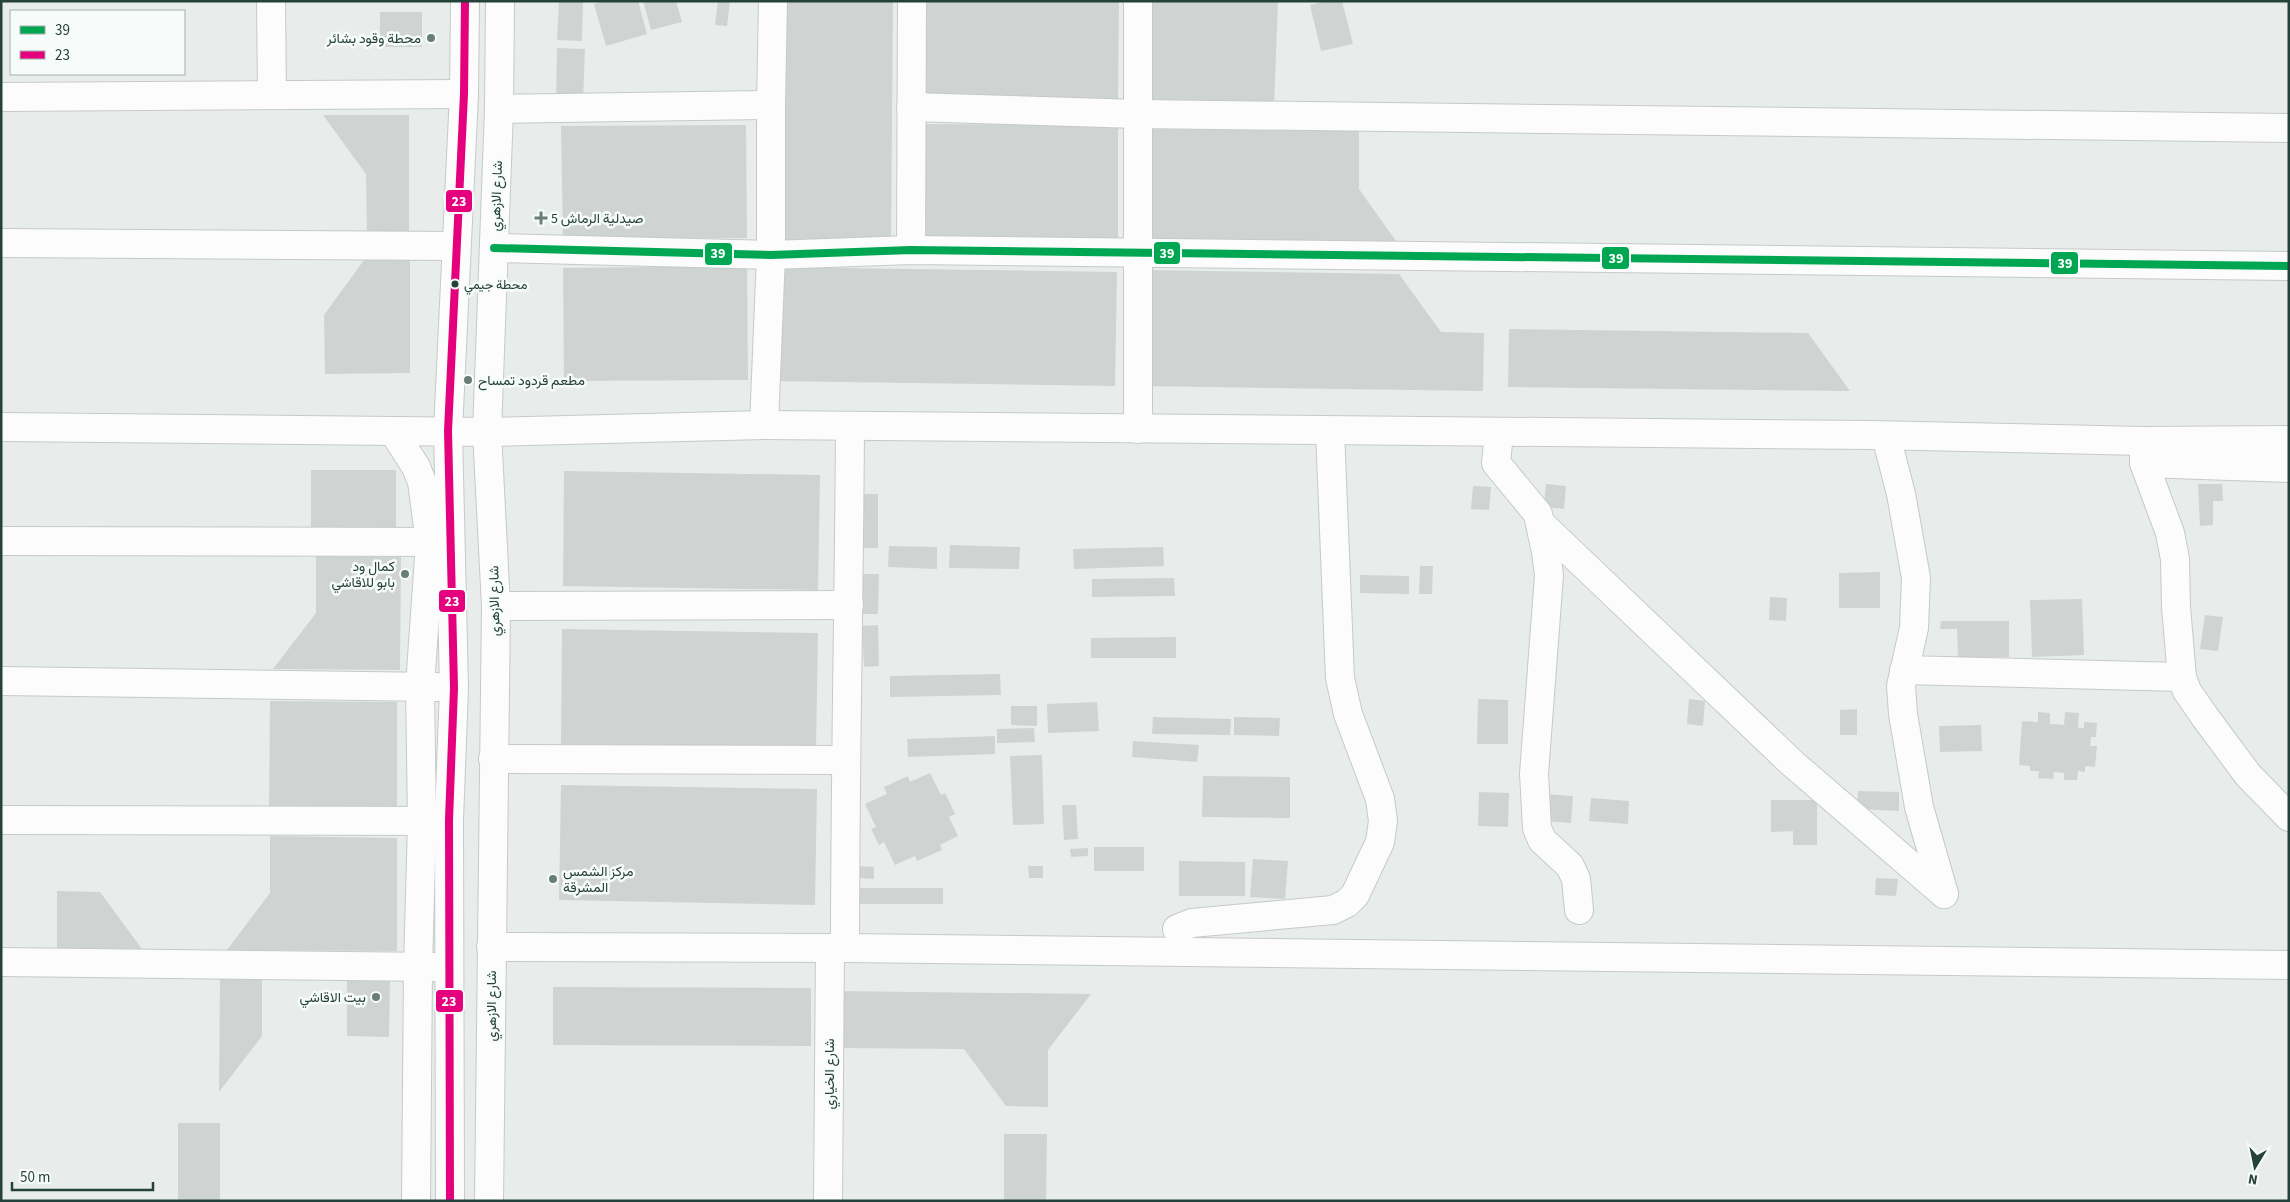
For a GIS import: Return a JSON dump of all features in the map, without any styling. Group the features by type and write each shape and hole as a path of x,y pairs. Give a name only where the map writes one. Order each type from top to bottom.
{"street":[{"path":"271,1 272,95"},
{"path":"416,1201 418,968 422,822 420,686 440,543 448,431 464,94 465,1"},
{"name":"شارع الازهري","path":"490,1201 491,947 496,606 487,432 499,109 500,1"},
{"path":"764,425 771,256 770,105 773,1"},
{"path":"911,250 912,1"},
{"path":"1138,1 1138,429"},
{"path":"1,97 464,94"},
{"path":"499,109 770,105"},
{"path":"911,107 1138,114 2289,128"},
{"path":"1,243 456,246"},
{"path":"494,248 771,256 911,250 2289,266"},
{"path":"1,427 487,432 764,425 1886,436 2144,452 2289,468"},
{"name":"شارع الخياري","path":"828,1201 845,760 849,605 850,426"},
{"path":"393,431 416,467 440,543 454,688 449,820 450,1201"},
{"path":"1177,929 1192,923 1333,910 1347,903 1355,895 1380,842 1383,821 1380,799 1348,714 1340,678 1330,431"},
{"path":"1499,433 1496,463 1538,514 1549,575 1534,774 1537,828 1542,840 1570,866 1576,879 1579,910"},
{"path":"1541,524 1792,763 1944,894 1919,807 1906,733 1901,686 1914,628 1916,578 1901,494 1886,436"},
{"path":"2144,452 2289,440"},
{"path":"2144,452 2170,533 2175,559 2176,607 2182,677 2187,691 2248,775 2289,816"},
{"path":"1,541 440,543"},
{"path":"496,606 849,605"},
{"path":"1904,670 2182,677"},
{"path":"1,681 454,688"},
{"path":"493,759 845,760"},
{"path":"1,820 422,822 449,820"},
{"path":"491,947 838,948 2289,965"},
{"path":"1,962 448,967"}],"building":[{"path":"559,1 583,1 582,41 557,40"},
{"path":"603,1 638,1 647,34 606,46 594,4"},
{"path":"643,1 676,1 682,22 651,30"},
{"path":"718,1 730,1 727,26 715,25"},
{"path":"779,1 893,1 891,241 777,240"},
{"path":"918,1 1119,1 1118,99 917,98"},
{"path":"1150,1 1278,1 1274,107 1146,102"},
{"path":"1326,1 1342,1 1353,44 1321,51 1310,5"},
{"path":"380,12 422,12 422,47 380,47"},
{"path":"557,48 585,49 583,101 556,100"},
{"path":"323,115 409,115 409,232 367,233 366,174"},
{"path":"918,124 1118,125 1118,241 917,240"},
{"path":"746,125 747,238 563,240 561,126"},
{"path":"1146,129 1359,131 1359,189 1401,248 1145,244"},
{"path":"410,255 410,373 325,374 324,315 367,256"},
{"path":"747,266 748,380 564,381 563,268"},
{"path":"772,267 1117,272 1115,386 770,381"},
{"path":"1143,270 1399,274 1441,332 1484,333 1483,391 1142,386"},
{"path":"1509,329 1808,333 1850,391 1508,387"},
{"path":"311,470 396,470 396,532 311,532"},
{"path":"564,471 820,475 818,590 563,586"},
{"path":"1546,484 1566,486 1564,509 1544,507"},
{"path":"2198,484 2222,484 2223,501 2213,501 2213,525 2200,526"},
{"path":"1473,486 1491,487 1489,510 1471,509"},
{"path":"860,494 878,494 878,548 859,548"},
{"path":"950,545 1020,547 1019,569 949,568"},
{"path":"889,546 937,547 937,569 888,567"},
{"path":"1163,547 1164,566 1074,569 1073,549"},
{"path":"316,556 401,557 400,670 273,669 316,613"},
{"path":"1420,566 1433,566 1432,594 1419,594"},
{"path":"1880,572 1880,608 1839,608 1839,573"},
{"path":"863,574 879,574 878,614 862,614"},
{"path":"1360,575 1409,576 1409,594 1360,593"},
{"path":"1174,578 1175,596 1092,597 1092,579"},
{"path":"1770,597 1787,598 1786,621 1769,620"},
{"path":"2082,599 2084,655 2032,657 2030,600"},
{"path":"2205,615 2223,617 2218,651 2200,649"},
{"path":"1941,621 2009,621 2009,657 1958,657 1957,629 1940,629"},
{"path":"878,625 879,666 864,667 862,626"},
{"path":"562,629 818,633 816,748 561,744"},
{"path":"1176,637 1176,658 1091,658 1091,638"},
{"path":"1000,674 1001,695 890,697 890,676"},
{"path":"1478,699 1508,700 1508,744 1477,744"},
{"path":"1689,699 1705,701 1703,726 1687,724"},
{"path":"270,701 397,702 397,815 269,814"},
{"path":"1097,702 1099,731 1048,733 1047,704"},
{"path":"1011,706 1037,706 1037,726 1011,725"},
{"path":"1857,709 1857,735 1840,735 1840,710"},
{"path":"2038,712 2050,713 2050,724 2064,725 2065,712 2079,713 2078,728 2084,728 2084,722 2097,723 2096,737 2091,737 2090,746 2097,746 2095,767 2085,766 2085,772 2078,771 2077,780 2064,780 2064,773 2054,772 2053,779 2038,778 2039,771 2030,771 2030,766 2019,765 2022,721 2038,722"},
{"path":"1153,717 1231,719 1230,735 1152,734"},
{"path":"1234,717 1280,718 1279,736 1234,735"},
{"path":"1981,725 1982,751 1940,752 1939,726"},
{"path":"1034,728 1035,742 997,743 997,729"},
{"path":"995,736 995,754 908,757 907,739"},
{"path":"1133,741 1199,745 1197,762 1132,757"},
{"path":"1042,755 1044,824 1013,825 1010,756"},
{"path":"930,773 941,795 945,793 955,814 949,817 958,836 940,845 942,850 917,861 915,856 895,865 884,842 879,845 871,829 876,827 865,804 887,794 884,787 908,776 910,782"},
{"path":"1203,776 1290,777 1290,818 1202,817"},
{"path":"561,785 817,789 815,905 559,900"},
{"path":"1858,791 1899,792 1899,811 1857,809"},
{"path":"1479,792 1509,793 1508,827 1478,826"},
{"path":"1545,794 1573,796 1571,823 1543,821"},
{"path":"1591,798 1629,801 1628,824 1589,821"},
{"path":"1771,800 1817,800 1817,845 1793,845 1793,831 1771,832"},
{"path":"1062,805 1076,805 1078,839 1064,840"},
{"path":"270,836 397,838 397,951 227,950 270,893"},
{"path":"1094,847 1144,847 1144,871 1094,871"},
{"path":"1088,848 1088,856 1071,857 1070,849"},
{"path":"1253,859 1288,861 1285,899 1250,897"},
{"path":"1179,861 1245,862 1245,896 1179,896"},
{"path":"857,866 874,867 874,879 857,878"},
{"path":"1028,866 1043,866 1043,878 1029,878"},
{"path":"1876,878 1898,879 1896,896 1875,895"},
{"path":"857,888 943,888 943,904 858,904"},
{"path":"57,891 100,892 142,949 57,948"},
{"path":"220,978 262,979 262,1036 219,1092"},
{"path":"347,980 390,980 389,1037 347,1036"},
{"path":"553,987 811,988 811,1046 553,1045"},
{"path":"836,991 1091,994 1048,1050 1048,1107 1006,1106 964,1049 836,1048"},
{"path":"178,1123 220,1123 220,1201 178,1201"},
{"path":"1004,1134 1047,1134 1046,1201 1004,1201"}],"transit line":[{"name":"23","path":"450,1201 449,820 454,688 448,431 464,94 465,1"},
{"name":"39","path":"494,248 771,255 911,250 2289,266"}],"place":[{"name":"محطة وقود بشائر","path":"431,38"},
{"name":"صيدلية الرماش 5","path":"541,218"},
{"name":"محطة جيمي","path":"455,284"},
{"name":"مطعم قردود تمساح","path":"468,380"},
{"name":"كمال ود بابو للاقاشي","path":"405,574"},
{"name":"مركز الشمس المشرقة","path":"553,879"},
{"name":"بيت الاقاشي","path":"376,997"}]}
